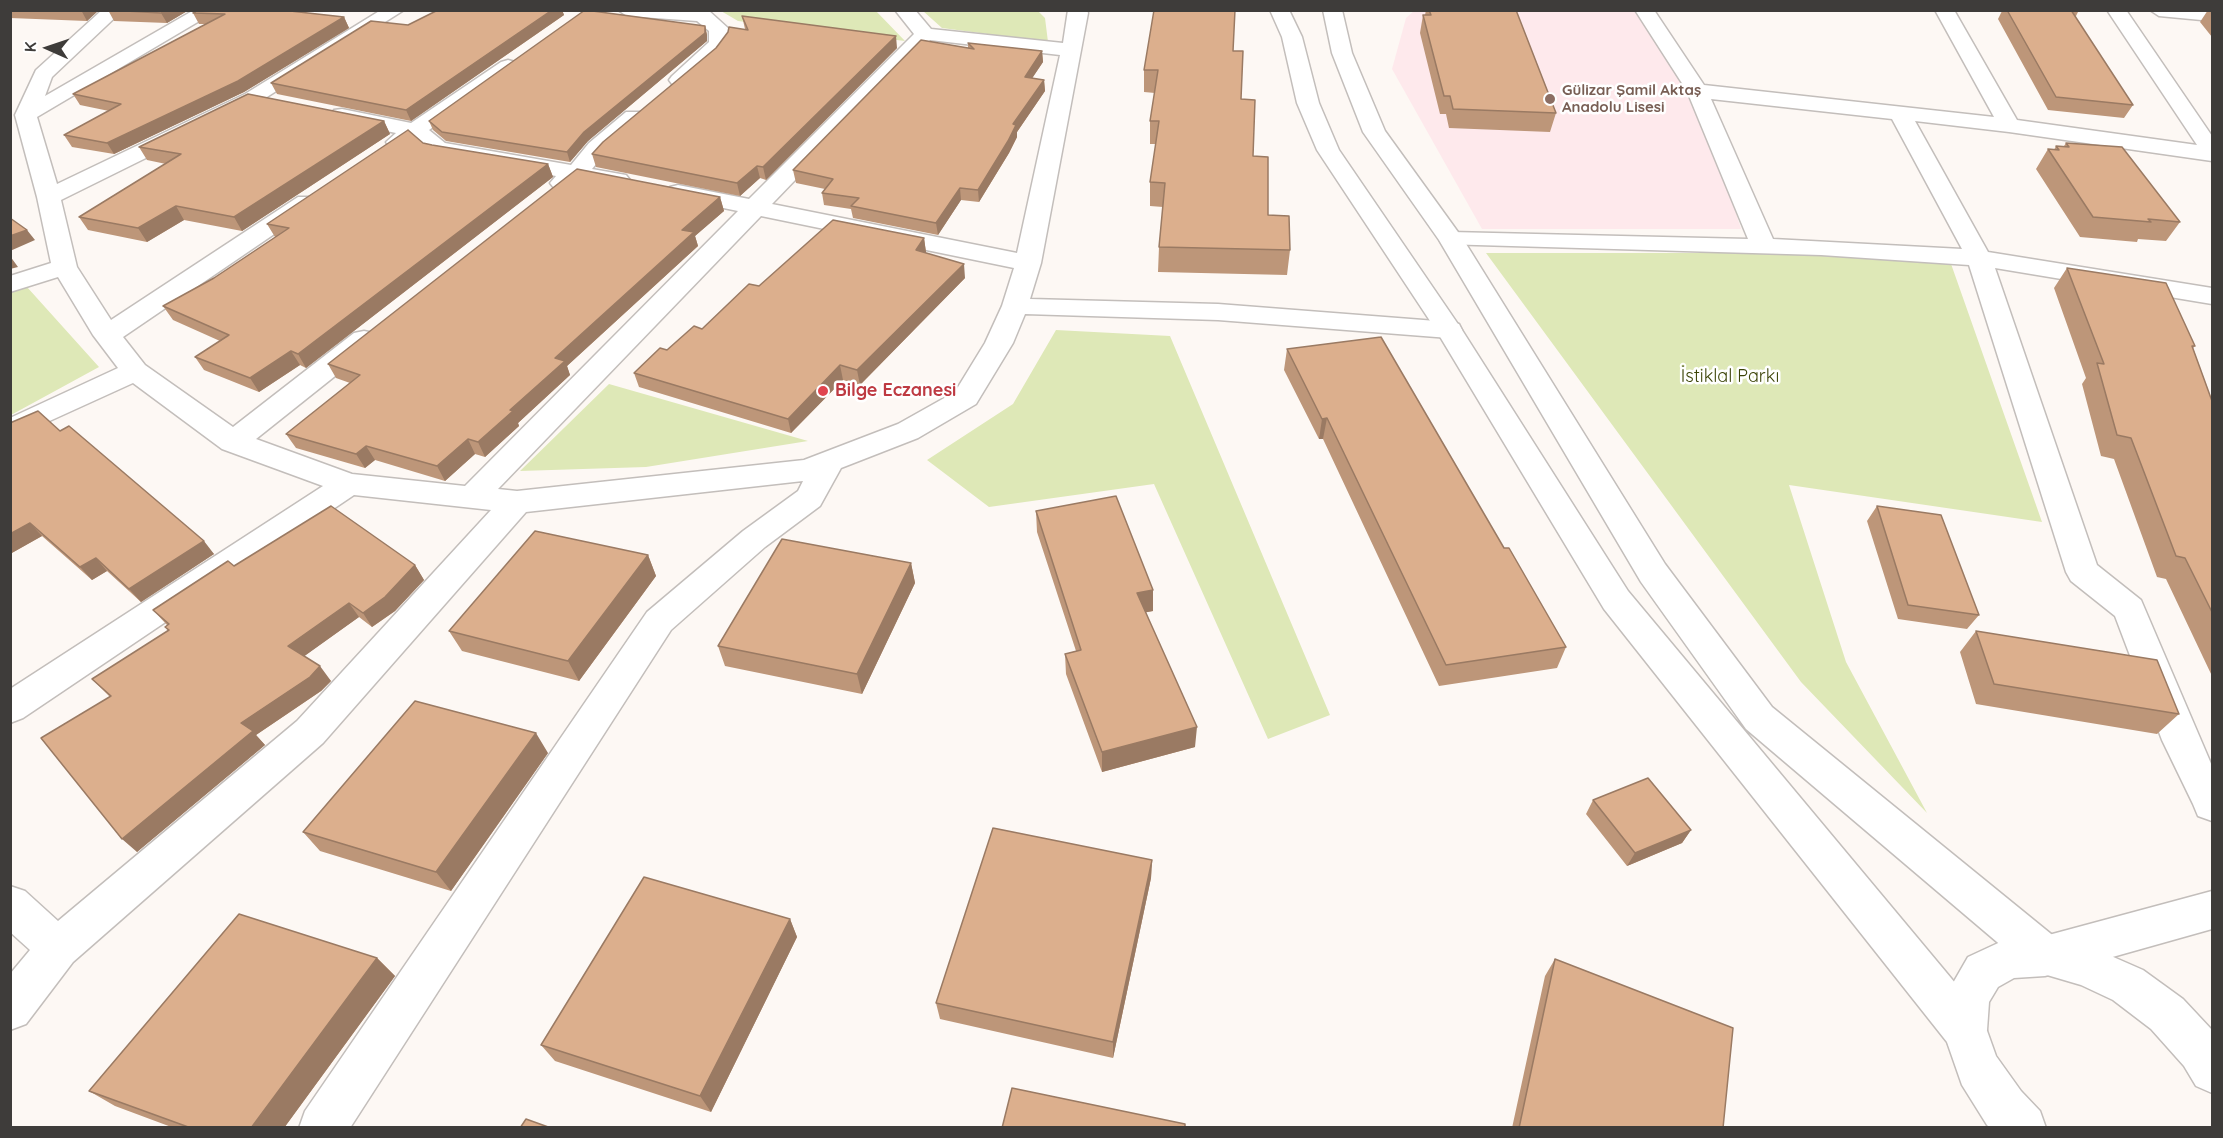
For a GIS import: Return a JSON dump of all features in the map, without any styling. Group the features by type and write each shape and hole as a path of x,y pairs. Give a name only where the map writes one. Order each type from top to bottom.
{"street":[{"path":"114,10 32,76 22,132 49,197 64,267 107,335 135,371 233,442 349,484 470,499 517,502 808,470 908,431 966,398 999,343 1015,306 1028,263 1071,50 1082,11"},
{"path":"22,132 209,10"},
{"path":"49,197 252,98 395,10"},
{"path":"540,201 577,172 597,148 710,54 719,42 719,29 700,14 627,10"},
{"path":"904,10 925,34 1071,50"},
{"path":"1280,10 1292,37 1308,103 1328,150 1449,330 1616,600 1965,1030 1978,1069 2012,1121"},
{"path":"1332,10 1342,53 1374,132 1451,239 1653,573 1759,718 2045,956 2086,966 2128,986 2167,1014 2200,1050 2212,1070"},
{"path":"1644,10 1697,91 1764,248"},
{"path":"2116,10 2212,153"},
{"path":"2159,10 2212,15"},
{"path":"1948,13 2008,124"},
{"path":"339,19 373,22"},
{"path":"470,499 925,34"},
{"path":"375,156 530,50"},
{"path":"1697,91 1901,115 2008,124 2212,153"},
{"path":"252,98 287,105"},
{"path":"322,111 415,130 438,148 577,172 1028,263"},
{"path":"1901,115 1979,258 2083,572 2129,609 2181,740 2212,804"},
{"path":"107,335 326,189"},
{"path":"1451,239 1821,248 1979,258 2212,296"},
{"path":"10,284 64,267"},
{"path":"1015,306 1218,312 1449,330"},
{"path":"233,442 382,325"},
{"path":"10,430 135,371"},
{"path":"321,1128 659,621 754,539 809,498 830,461"},
{"path":"10,708 349,484"},
{"path":"10,1009 58,948 310,732 517,502"},
{"path":"10,905 58,948"},
{"path":"1965,1030 1967,997 1983,972 2009,958 2045,956 2212,910"}],"shaded area":[{"name":"Gülizar Şamil Aktaş Anadolu Lisesi","path":"1414,11 1639,11 1709,128 1741,229 1482,229 1392,69 1406,18"}],"green space":[{"path":"721,11 876,11 905,41 738,21"},
{"path":"923,11 1038,11 1045,18 1048,42 942,28"},
{"name":"İstiklal Parkı","path":"1486,253 1890,253 1950,261 2042,522 1789,485 1846,662 1927,813 1801,682"},
{"path":"27,287 99,367 11,415 10,292"},
{"path":"1056,330 1170,336 1330,715 1268,739 1154,484 989,507 927,460 1013,404"},
{"path":"609,384 808,441 646,467 520,471"}],"building":[{"path":"108,10 165,10 161,13"},
{"path":"198,10 281,10 344,17 238,81 107,143 64,135 121,104 73,94 225,14 193,13"},
{"path":"438,10 552,10 406,110 271,83 371,21 408,25"},
{"path":"585,10 705,26 705,33 584,132 567,152 442,132 429,121"},
{"path":"1154,10 1235,10 1233,51 1243,51 1241,99 1255,100 1253,156 1268,157 1268,215 1289,216 1290,250 1159,247 1165,183 1150,182 1159,121 1150,121 1158,70 1144,70"},
{"path":"1429,10 1516,10 1556,113 1453,109 1450,96 1444,96 1423,15 1431,15"},
{"path":"2007,10 2071,10 2133,105 2056,97"},
{"path":"742,16 896,36 763,167 757,166 737,183 592,154 603,142 716,48 729,27 748,30"},
{"path":"921,40 974,49 968,43 1042,51 1025,77 1044,80 1013,124 1016,125 1008,141 978,190 960,188 936,223 851,206 859,198 822,193 833,179 793,170"},
{"path":"248,94 384,121 234,217 176,206 138,228 79,217 181,154 139,147"},
{"path":"408,130 423,143 548,164 298,354 291,351 250,378 195,357 229,335 163,306 214,278 289,228 267,224"},
{"path":"2066,143 2122,147 2180,222 2093,217 2048,149 2059,150 2056,146 2069,147"},
{"path":"577,169 720,197 682,230 694,232 555,358 565,361 510,410 513,411 478,442 468,439 437,466 366,446 356,454 286,434 360,375 328,364"},
{"path":"10,218 27,230 10,236"},
{"path":"833,220 924,238 916,250 964,264 857,370 840,365 788,419 634,373 660,348 667,350 694,326 702,329 749,284 759,286"},
{"path":"2067,268 2166,283 2195,346 2192,346 2212,401 2212,612 2185,558 2176,556 2131,438 2117,435 2097,363 2104,364"},
{"path":"1381,337 1504,548 1509,548 1566,647 1446,665 1327,418 1322,419 1287,349"},
{"path":"38,411 60,431 69,426 204,541 129,589 96,558 80,567 30,523 10,534 10,423"},
{"path":"1116,496 1153,590 1137,593 1197,727 1102,752 1065,654 1081,650 1036,511"},
{"path":"331,506 415,565 385,597 363,613 349,603 288,646 320,666 310,677 241,723 253,731 122,839 41,738 111,696 92,679 169,630 165,627 169,624 153,610 228,561 234,566"},
{"path":"1877,506 1941,515 1979,615 1908,605"},
{"path":"535,531 648,555 568,661 449,631"},
{"path":"782,539 911,563 857,674 718,646"},
{"path":"1976,631 2157,660 2179,714 1994,684"},
{"path":"415,701 536,733 436,872 303,832"},
{"path":"1648,778 1691,830 1635,853 1593,800"},
{"path":"993,828 1152,860 1113,1042 936,1003"},
{"path":"644,877 790,919 700,1096 541,1045"},
{"path":"239,914 377,958 251,1128 191,1128 89,1091"},
{"path":"1555,959 1733,1028 1723,1128 1519,1128"},
{"path":"1012,1088 1185,1124 1185,1128 1002,1128"},
{"path":"526,1119 551,1128 520,1128"}],"place":[{"name":"Gülizar Şamil Aktaş Anadolu Lisesi","path":"1550,99"},
{"name":"Bilge Eczanesi","path":"823,391"}]}
